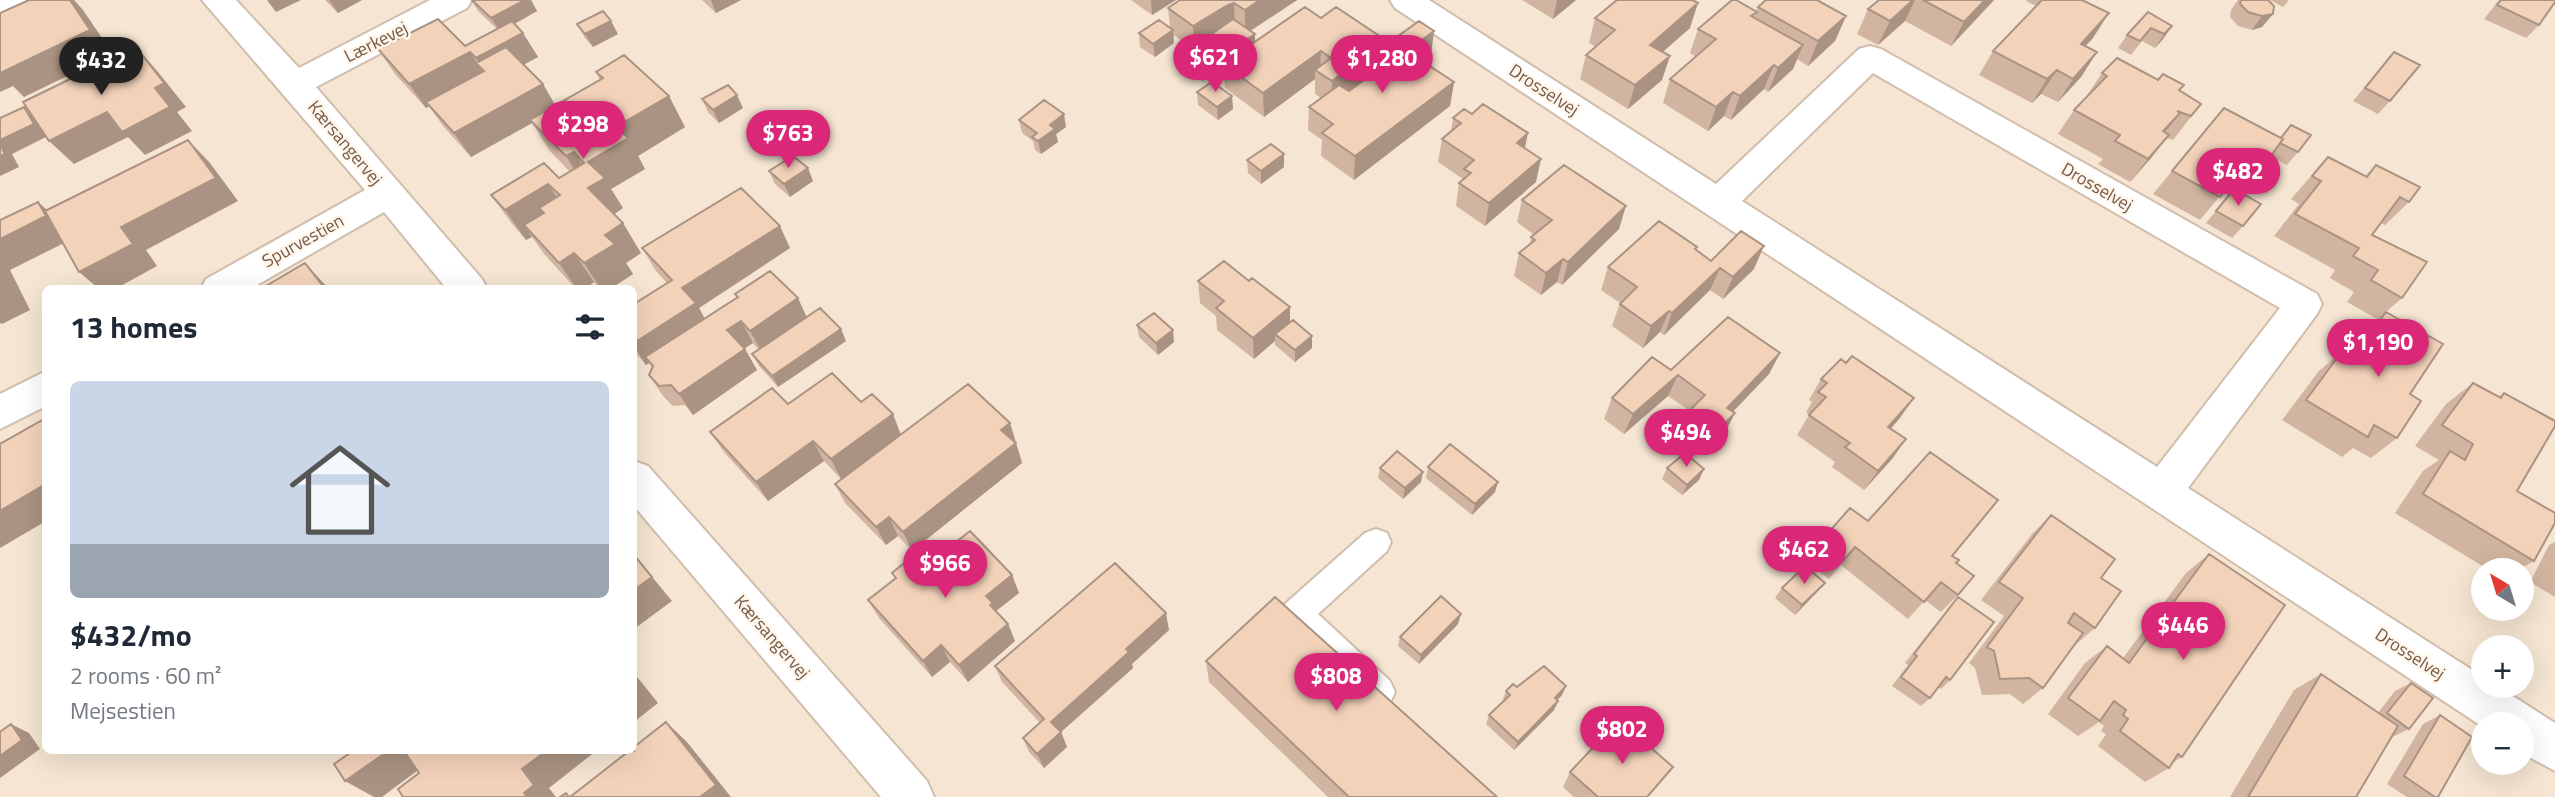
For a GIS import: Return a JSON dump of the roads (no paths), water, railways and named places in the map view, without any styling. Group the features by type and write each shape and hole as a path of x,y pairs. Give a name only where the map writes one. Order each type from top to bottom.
{"street":[{"path":"0,11 24,0"},
{"name":"Kærsangervej","path":"218,0 295,84 466,285"},
{"name":"Lærkevej","path":"295,84 456,0"},
{"name":"Drosselvej","path":"1406,0 2499,712"},
{"name":"Drosselvej","path":"1718,203 1870,57 2304,304 2162,491"},
{"name":"Spurvestien","path":"226,285 387,194"},
{"path":"0,413 42,389"},
{"name":"Kærsangervej","path":"637,481 911,797"},
{"name":"Drosselvej","path":"2534,735 2555,749"}],"lane":[{"path":"1376,542 1296,614 1404,715"}]}
